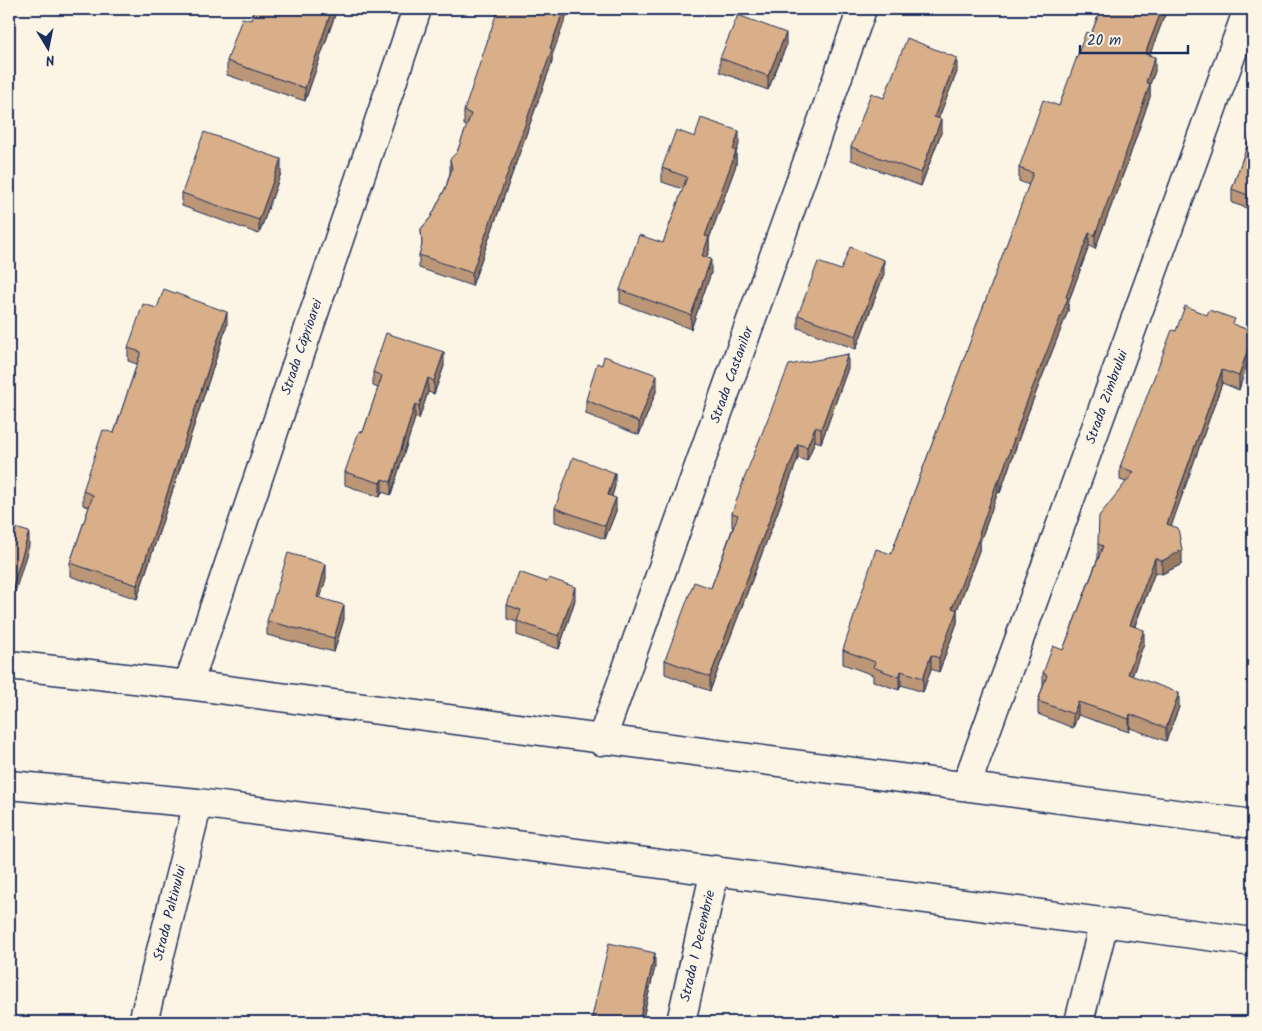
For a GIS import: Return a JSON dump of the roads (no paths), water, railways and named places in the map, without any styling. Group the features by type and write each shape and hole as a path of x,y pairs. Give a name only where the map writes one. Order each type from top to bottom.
{"street":[{"name":"Strada Căprioarei","path":"188,686 417,9"},
{"name":"Strada Castanilor","path":"601,741 862,9"},
{"name":"Strada Zimbrului","path":"966,786 1248,9"},
{"path":"9,665 188,686 1253,824"},
{"path":"9,785 198,803 1253,942"},
{"name":"Strada Paltinului","path":"142,1022 198,803"},
{"name":"Strada 1 Decembrie","path":"681,1022 715,870"},
{"path":"1078,1022 1104,922"}]}
